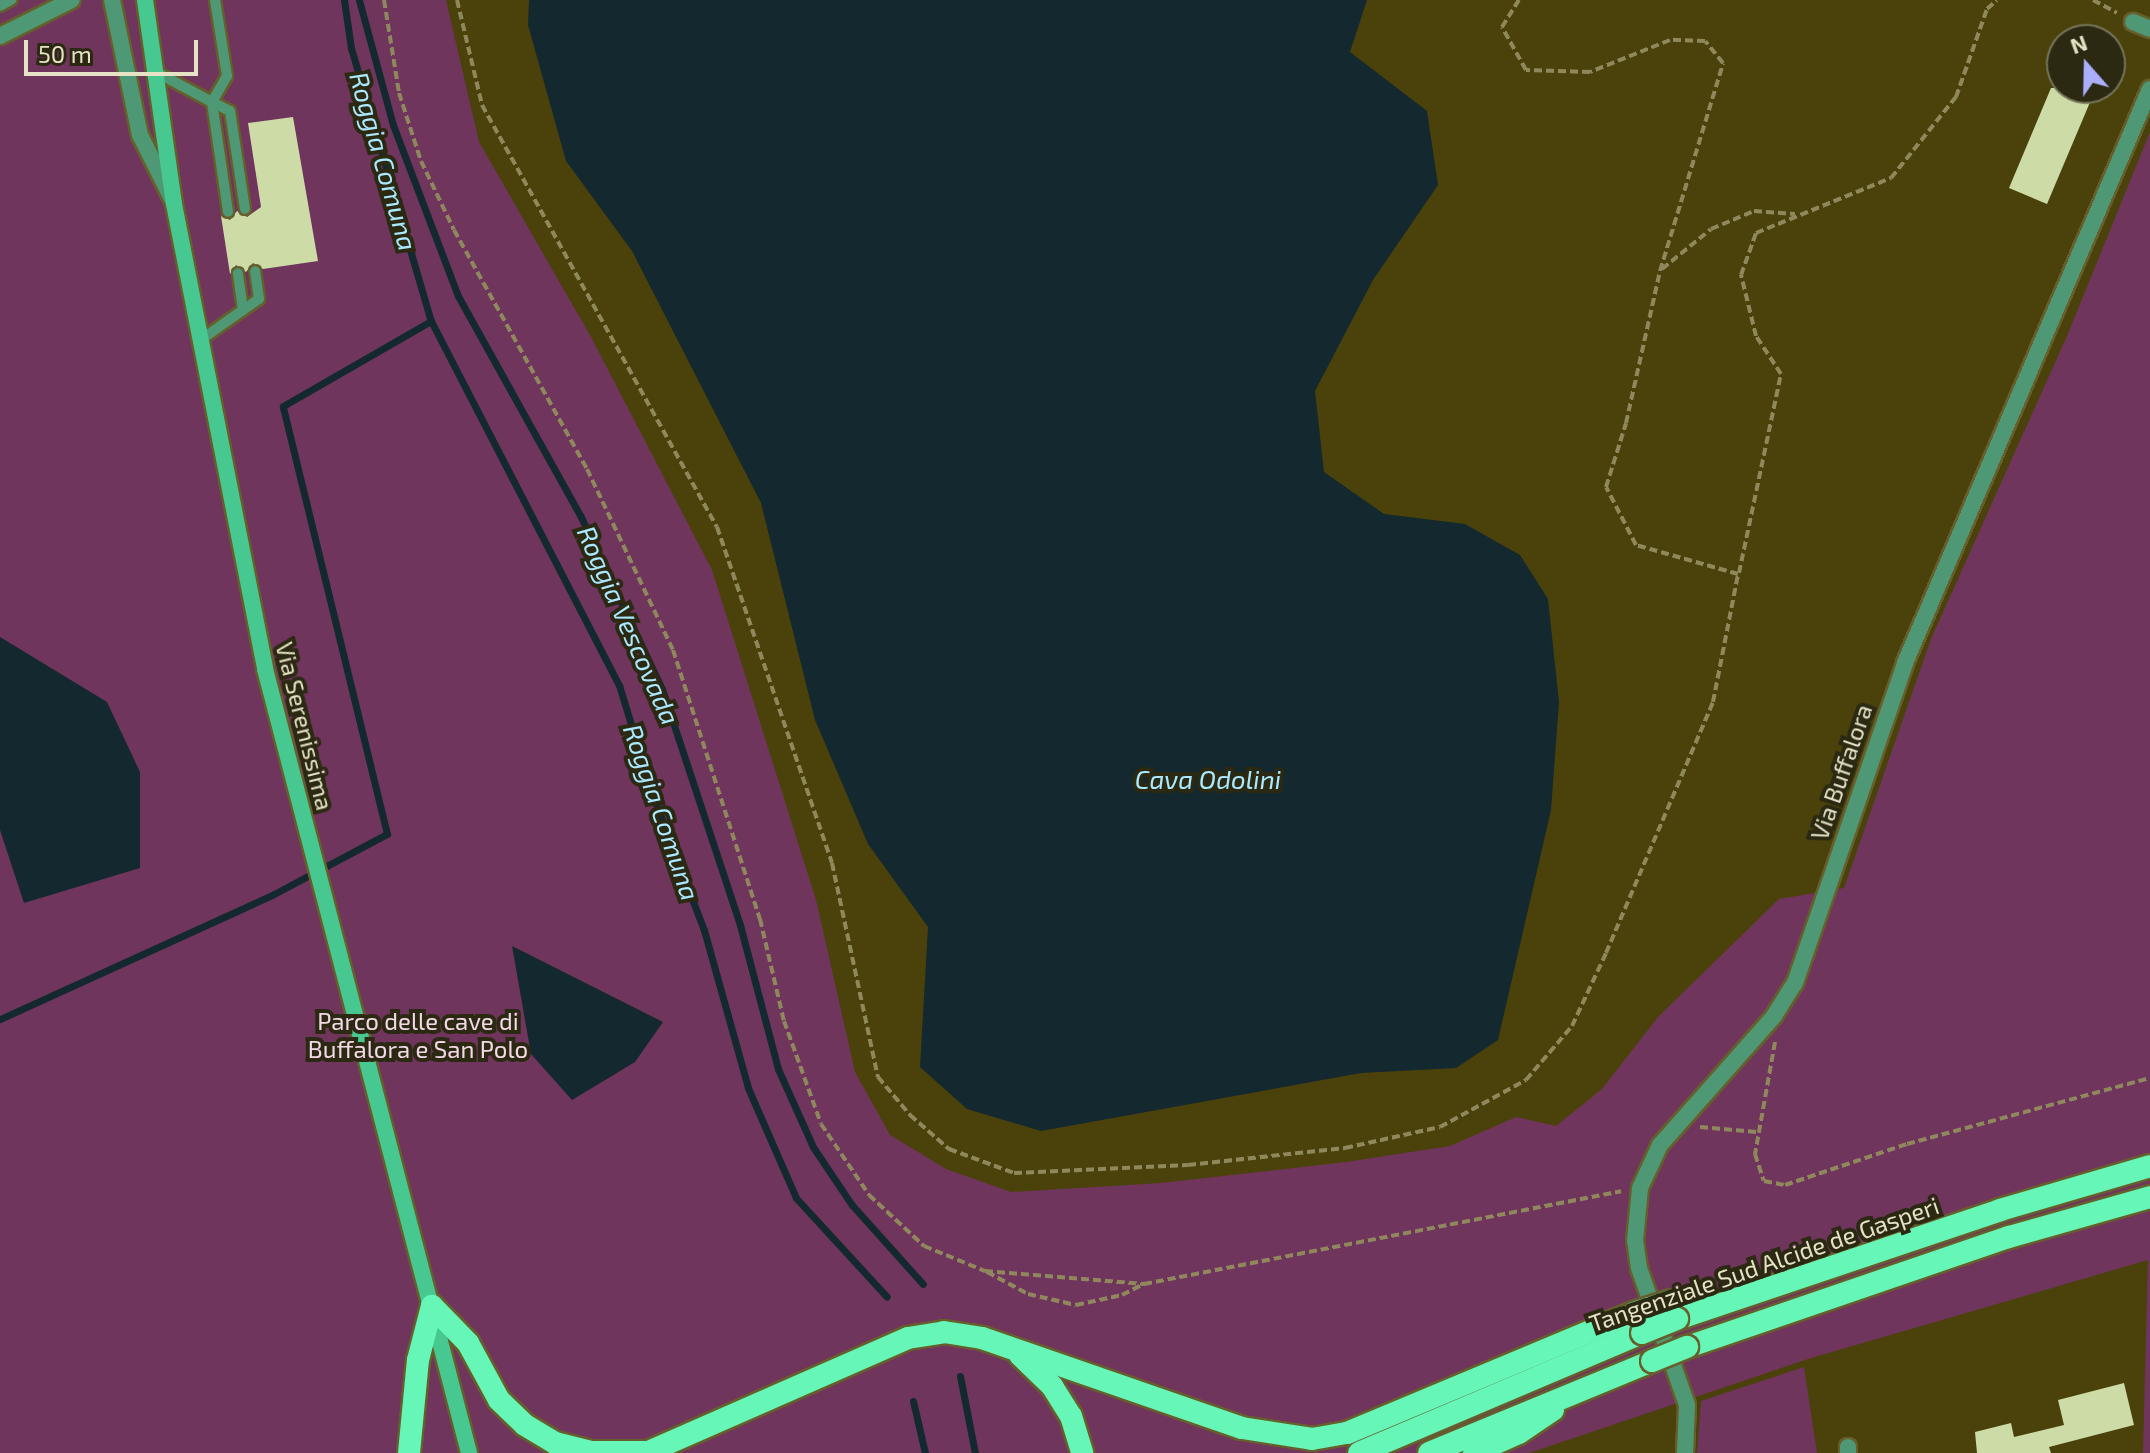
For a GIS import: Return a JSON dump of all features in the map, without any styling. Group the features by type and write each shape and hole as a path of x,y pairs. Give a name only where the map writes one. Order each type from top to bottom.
{"highway":[{"name":"Tangenziale Sud Alcide de Gasperi","path":"1359,1453 1638,1323 1674,1310 1735,1296 2150,1166"},
{"path":"1429,1453 1593,1382 1687,1347 2009,1237 2150,1197"},
{"path":"432,1306 468,1343 499,1400 525,1425 555,1443 590,1452 647,1452 908,1338 944,1332 1013,1349 1242,1428 1312,1439 1347,1433 1638,1323"},
{"path":"409,1453 418,1360 432,1306"},
{"path":"1013,1349 1052,1386 1071,1416 1082,1453"},
{"path":"1474,1453 1519,1433 1593,1382"}],"main road":[{"name":"Via Serenissima","path":"145,0 174,204 265,669 469,1453"}],"street":[{"path":"0,36 72,0"},
{"path":"112,0 140,135 174,204"},
{"path":"2133,22 2150,29"},
{"name":"Via Buffalora","path":"1685,1453 1687,1405 1639,1268 1635,1228 1640,1188 1674,1125 1774,1016 1795,983 1905,663 2148,98"}],"lane":[{"path":"0,6 11,0"},
{"path":"215,0 227,76 212,102 228,212"},
{"path":"156,72 230,111 245,209"},
{"path":"199,341 259,299 255,271"},
{"path":"238,273 243,310"}],"path":[{"path":"384,0 399,93 421,161 454,230 587,469 673,650 741,858 784,1021 821,1124 869,1195 924,1246 985,1271 1028,1294 1076,1305 1122,1295 1144,1284 1415,1227 1640,1188"},
{"path":"457,0 482,105 717,527 832,863 878,1077 910,1115 949,1149 1014,1173 1188,1165 1345,1148 1440,1127 1526,1080 1572,1026 1713,702 1781,374 1756,336 1741,275 1756,233 1891,178 1956,97 1987,9 1997,0"},
{"path":"1519,0 1502,27 1526,70 1590,72 1670,40 1705,41 1723,63 1660,271 1626,423 1606,487 1636,545 1738,574"},
{"path":"2093,0 2133,22"},
{"path":"1660,271 1711,229 1754,211 1797,214"},
{"path":"1774,1016 1775,1060 1757,1132 1757,1169 1764,1181 1785,1185 1907,1144 2150,1078"},
{"path":"1674,1125 1757,1132"},
{"path":"985,1271 1144,1284"}],"green space":[{"name":"Parco delle cave di Buffalora e San Polo","path":"0,0 446,0 479,142 591,337 712,570 816,900 855,1072 890,1135 946,1169 1011,1192 1161,1183 1346,1162 1450,1146 1516,1117 1556,1126 1602,1089 1658,1017 1779,899 1844,888 1931,639 2067,336 2150,132 2150,1453 2143,1453 2148,1260 1811,1358 1529,1453 0,1453"},
{"path":"1804,1367 1817,1453 1697,1453 1701,1401"}],"water":[{"name":"Cava Odolini","path":"529,0 1367,0 1350,52 1427,111 1438,185 1373,280 1315,391 1324,472 1384,514 1465,524 1520,555 1548,599 1559,702 1551,810 1498,1040 1456,1068 1361,1073 1041,1131 967,1109 920,1067 928,927 868,844 815,720 761,503 632,251 566,161 528,25"},
{"path":"0,637 107,702 140,772 140,868 24,903 0,830"},
{"path":"512,946 663,1022 635,1062 572,1100 531,1054"}],"building":[{"path":"2046,100 2046,104 2089,104 2047,204 2009,188"},
{"path":"293,117 318,261 263,269 253,263 246,272 236,265 230,274 221,216 230,220 237,211 247,217 261,207 248,123"},
{"path":"2124,1383 2134,1425 2049,1447 2051,1453 1977,1453 1975,1432 2011,1423 2014,1437 2064,1425 2058,1400"}],"waterway":[{"name":"Roggia Comuna","path":"344,0 351,48 431,321 619,685 653,796 704,930 748,1088 796,1198 887,1297"},
{"name":"Roggia Vescovada","path":"359,0 393,125 458,296 581,517 662,689 740,925 778,1069 813,1147 852,1205 923,1284"},
{"name":"Roggia Comuna","path":"0,1019 274,894 387,834 283,406 431,321"},
{"name":"Roggia Vescovada","path":"960,1376 975,1453"},
{"name":"Roggia Comuna","path":"913,1401 925,1453"}]}
